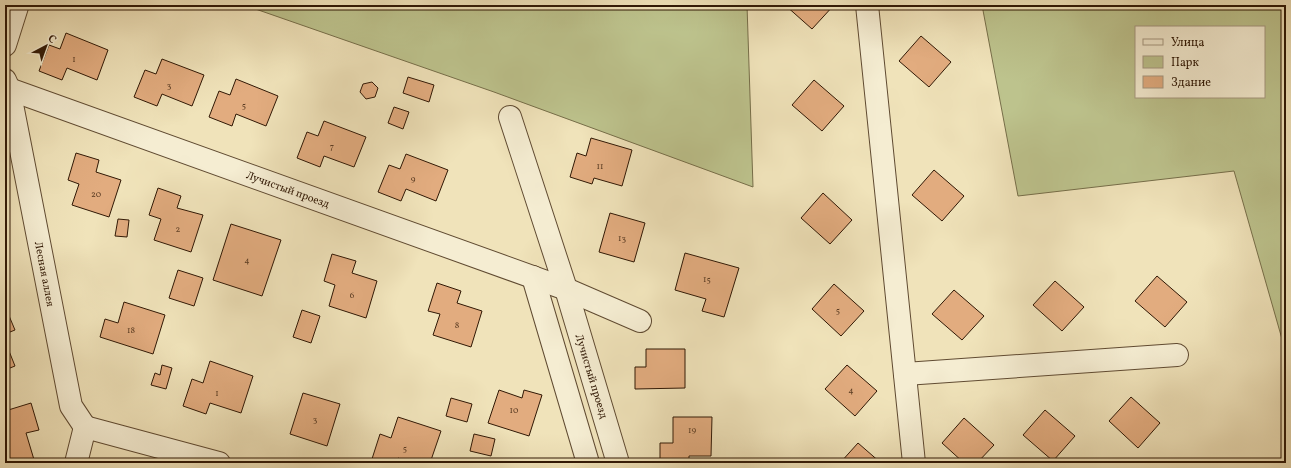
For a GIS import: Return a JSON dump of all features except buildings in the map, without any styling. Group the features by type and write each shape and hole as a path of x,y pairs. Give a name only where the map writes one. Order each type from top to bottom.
{"street":[{"path":"867,5 914,463"},
{"path":"5,45 17,7"},
{"name":"Лучистый проезд","path":"7,85 566,289 640,321"},
{"name":"Лесная аллея","path":"7,85 71,406 85,427"},
{"name":"Лучистый проезд","path":"510,117 566,289 618,463"},
{"path":"533,277 588,463"},
{"path":"905,374 1177,355"},
{"path":"76,463 85,427 219,463"}],"green space":[{"path":"244,5 747,5 753,187 494,92"},
{"path":"982,5 1286,5 1286,353 1234,171 1018,196"}]}
